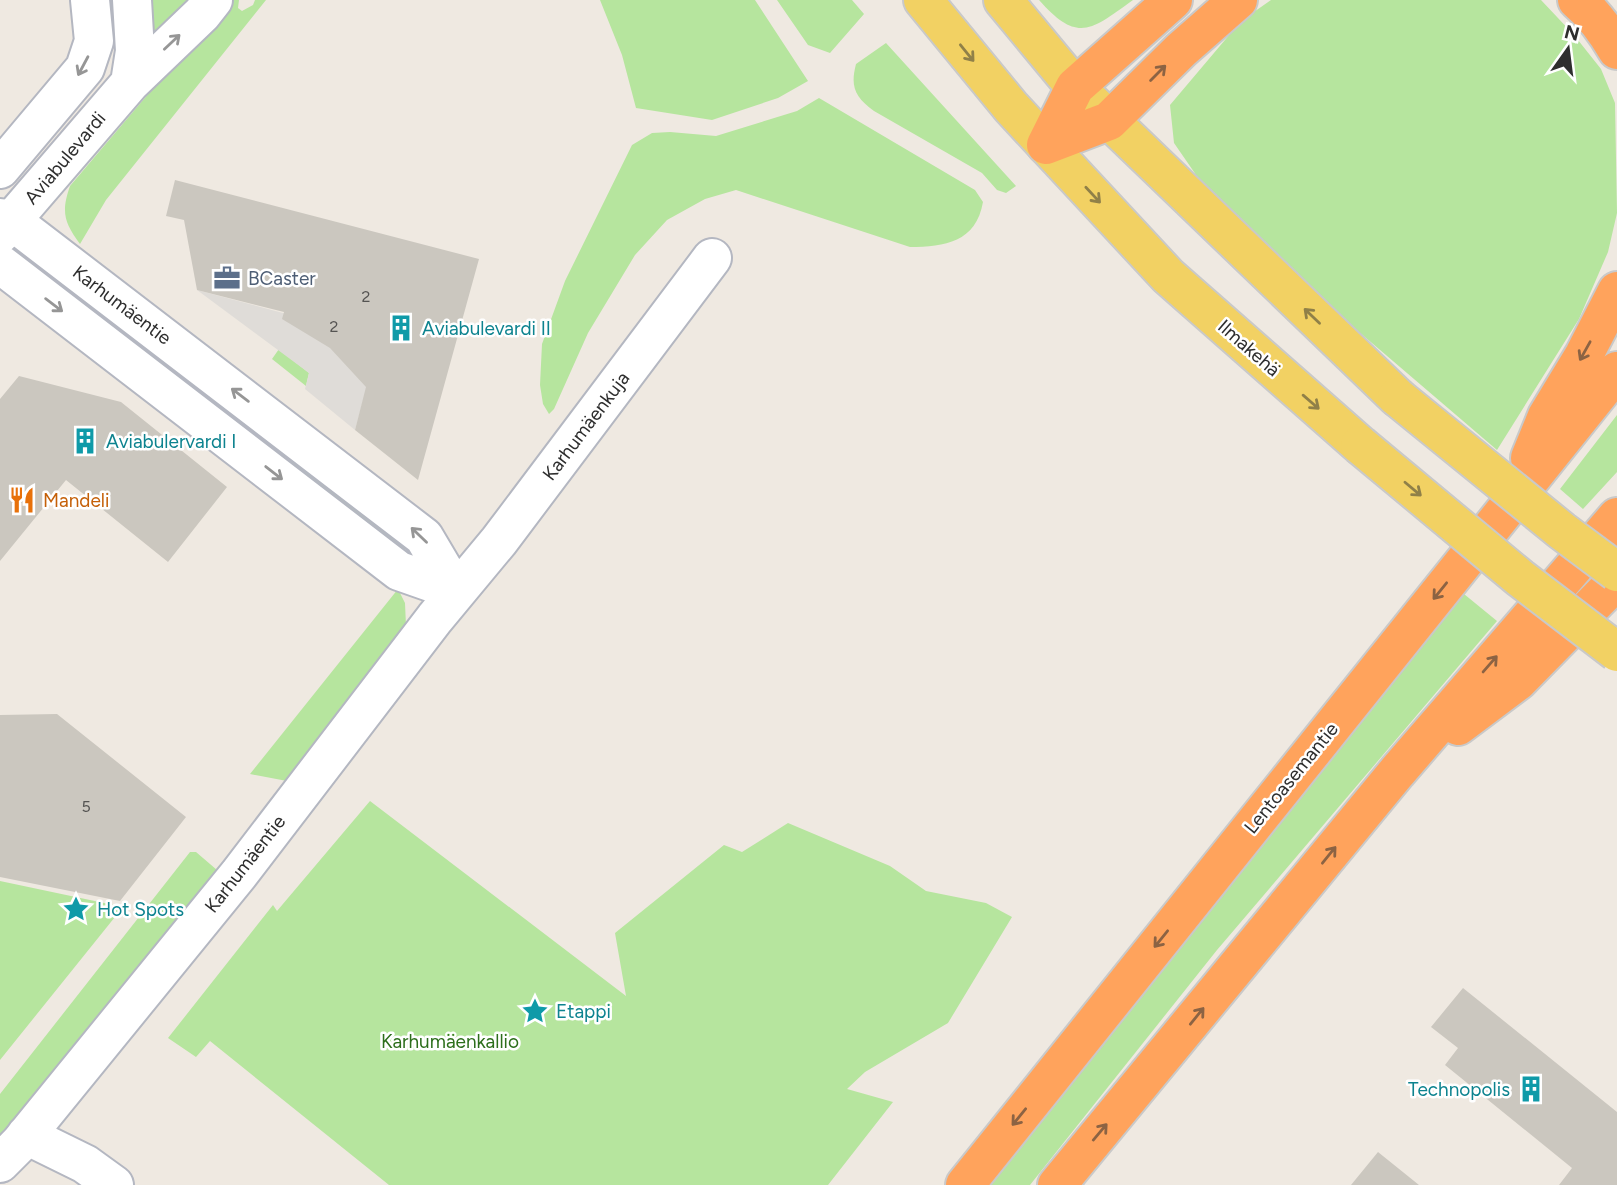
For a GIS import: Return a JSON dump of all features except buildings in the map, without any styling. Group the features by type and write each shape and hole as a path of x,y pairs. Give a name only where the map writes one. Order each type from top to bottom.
{"highway":[{"path":"1046,145 1075,87 1173,0"},
{"path":"1046,145 1110,121 1181,50 1238,0"},
{"path":"1577,0 1589,10 1617,50"},
{"path":"1513,499 1547,415 1584,355 1617,291"},
{"name":"Lentoasemantie","path":"965,1185 1617,371"},
{"path":"1057,1185 1397,772 1617,517"},
{"path":"1397,772 1518,681 1617,580"}],"main road":[{"name":"Ilmakehä","path":"923,0 1011,107 1168,276 1360,446 1520,578 1617,652"},
{"path":"1003,0 1075,87 1397,397 1562,531 1617,572"}],"street":[{"path":"0,169 85,68 94,41 90,0"},
{"path":"130,83 135,51 132,0"},
{"name":"Aviabulevardi","path":"4,224 130,83 202,14 213,0"},
{"name":"Karhumäentie","path":"4,224 424,537 456,591 239,874 15,1147"},
{"name":"Karhumäenkuja","path":"456,591 499,541 712,258"},
{"path":"0,264 399,571 456,591"},
{"path":"15,1147 88,1185"},
{"path":"15,1147 85,1164 114,1185"}],"green space":[{"path":"141,0 200,0 156,42"},
{"path":"228,0 239,0 238,8 242,11 253,5 255,0 266,0 106,200 80,244 67,223 65,210 70,186"},
{"path":"600,0 755,0 808,81 778,98 712,120 636,108 622,55"},
{"path":"777,0 852,0 864,14 830,53 808,45"},
{"path":"1039,0 1133,0 1106,19 1085,28 1064,23"},
{"path":"1271,0 1541,0 1601,69 1615,103 1617,213 1608,252 1579,319 1497,450 1352,326 1203,185 1174,143 1170,105 1241,21"},
{"path":"886,43 1016,186 1006,193 997,190 982,173 874,111 862,101 854,85 856,64"},
{"path":"819,98 975,190 983,202 974,226 957,240 935,246 910,247 736,190 705,199 667,220 635,255 588,333 554,409 549,414 543,404 540,385 542,344 565,281 632,145 652,133 716,136 797,111"},
{"path":"84,287 279,440 269,454 73,301"},
{"path":"279,349 309,373 306,386 272,359"},
{"path":"1617,415 1617,472 1583,509 1560,489"},
{"path":"297,455 410,543 399,557 286,469"},
{"path":"398,589 405,603 406,626 287,781 250,774"},
{"path":"1464,594 1497,621 1217,950 1030,1185 988,1185"},
{"name":"Karhumäenkallio","path":"370,801 626,996 615,933 724,845 742,852 788,823 890,866 926,891 986,903 1012,917 948,1023 865,1072 847,1089 893,1102 828,1185 389,1185 210,1041 196,1057 168,1038 273,905 277,911"},
{"path":"190,852 196,852 217,870 0,1141 0,1094"},
{"path":"0,881 123,907 0,1060"}],"shaded area":[{"path":"197,290 380,339 355,430 305,389 309,373"}],"place":[{"name":"BCaster","path":"227,278"},
{"name":"Aviabulevardi II","path":"401,328"},
{"name":"Aviabulervardi I","path":"85,441"},
{"name":"Mandeli","path":"22,500"},
{"name":"Hot Spots","path":"76,909"},
{"name":"Etappi","path":"535,1011"},
{"name":"Technopolis","path":"1531,1089"}]}
